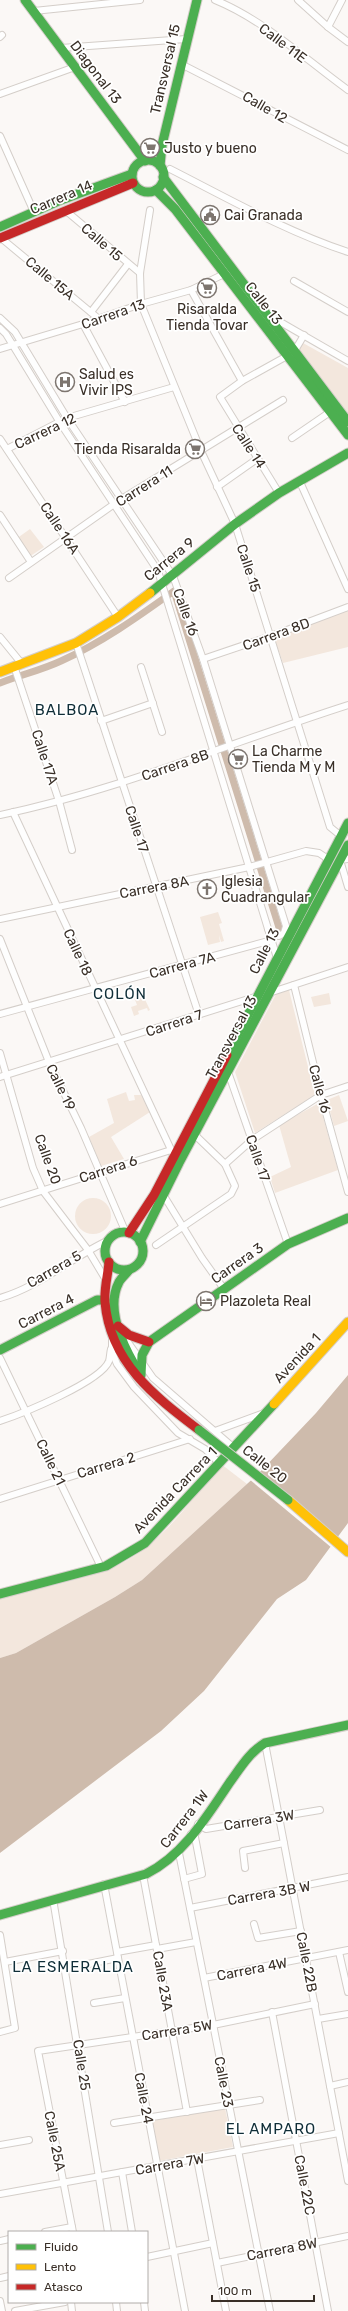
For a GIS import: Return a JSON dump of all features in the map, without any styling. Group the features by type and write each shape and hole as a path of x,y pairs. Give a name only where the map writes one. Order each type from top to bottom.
{"main road":[{"name":"Diagonal 13","path":"25,0 74,67 153,163"},
{"name":"Transversal 15","path":"153,163 162,145 182,64 186,39 197,0"},
{"path":"153,163 164,177 160,186 156,190 143,191 133,178 136,165 153,163"},
{"name":"Calle 13","path":"164,177 264,312 330,412 348,435"},
{"name":"Carrera 14","path":"0,228 34,212 133,178"},
{"name":"Carrera 14","path":"1,238 133,178"},
{"name":"Calle 13","path":"156,190 175,209 224,274 348,422"},
{"name":"Carrera 9","path":"0,672 76,646 173,576 235,524 279,493 348,453"},
{"name":"Calle 13","path":"172,1153 348,823"},
{"name":"Transversal 13","path":"140,1242 228,1072 344,860 348,845"},
{"path":"128,1233 154,1195 172,1153"},
{"name":"Carrera 3","path":"149,1342 288,1244 348,1218"},
{"path":"128,1233 140,1242 143,1253 142,1258 129,1270 119,1283 116,1292 118,1326 124,1346 141,1375 162,1402 137,1380 120,1356 112,1340 105,1300 108,1262 105,1251 109,1240 116,1234 128,1233"},
{"path":"108,1262 118,1269 129,1270"},
{"name":"Carrera 4","path":"0,1350 98,1300 105,1300"},
{"name":"Avenida 1","path":"265,1412 348,1322"},
{"path":"118,1326 135,1338 149,1342 141,1362 141,1375"},
{"name":"Calle 20","path":"162,1402 288,1500 348,1552"},
{"name":"Avenida Carrera 1","path":"0,1594 101,1567 122,1558 145,1543 234,1448 265,1412"},
{"name":"Carrera 1W","path":"0,1915 104,1884 143,1875 160,1867 178,1853 245,1759 265,1742 348,1725"}],"street":[{"path":"34,11 140,0"},
{"name":"Calle 11E","path":"215,0 234,8 271,33 348,90"},
{"path":"298,0 328,27 348,42"},
{"path":"328,27 342,0"},
{"path":"61,48 186,39"},
{"name":"Calle 12","path":"182,64 348,150"},
{"path":"0,94 74,67"},
{"path":"0,136 34,212"},
{"path":"170,170 268,220 308,238 348,252"},
{"name":"Calle 15","path":"65,210 140,273"},
{"name":"Calle 15","path":"150,210 140,273 141,304 201,451 235,524 330,827 341,836"},
{"name":"Calle 15A","path":"1,238 99,319"},
{"path":"90,312 128,264"},
{"name":"Carrera 13","path":"0,349 99,319 141,304 191,290 224,274"},
{"path":"294,281 348,312"},
{"path":"191,290 242,381 291,354 304,335"},
{"path":"264,312 348,360"},
{"name":"Calle 16","path":"0,318 15,332 67,418 120,500 173,576 203,658 228,748 286,926 281,935 271,934 268,929"},
{"path":"83,324 125,402"},
{"name":"Calle 16","path":"0,328 14,345 59,421 158,571 217,751 252,866 277,958"},
{"name":"Calle 14","path":"242,381 220,397 237,427 279,493"},
{"name":"Carrera 12","path":"7,449 67,418 174,387"},
{"name":"Carrera 11","path":"9,578 120,500 283,400"},
{"path":"292,438 330,412"},
{"name":"Calle 16A","path":"1,442 66,537 118,617"},
{"path":"217,487 257,459"},
{"path":"300,482 348,588"},
{"path":"0,515 31,562"},
{"name":"Carrera 8D","path":"203,658 271,636 348,607"},
{"name":"Calle 17A","path":"0,636 18,667 19,678 59,801 72,850"},
{"name":"Calle 17","path":"76,646 199,1015"},
{"path":"141,667 162,732"},
{"path":"101,721 153,703"},
{"name":"Carrera 8B","path":"0,815 59,801 122,783 228,748 297,722 348,705"},
{"name":"Calle 18","path":"13,812 172,1153"},
{"name":"Carrera 8A","path":"0,919 252,866 306,851 319,853 328,859"},
{"path":"344,860 348,887"},
{"path":"284,922 298,916"},
{"name":"Calle 19","path":"0,939 49,1062 128,1233"},
{"name":"Carrera 7A","path":"0,1014 272,940"},
{"name":"Carrera 7","path":"0,1077 120,1041 348,967"},
{"name":"Calle 16","path":"294,985 321,1095 345,1171 348,1192"},
{"name":"Calle 20","path":"0,1053 8,1075 33,1168 42,1191 88,1250 107,1282"},
{"name":"Calle 17","path":"228,1072 288,1244"},
{"path":"225,1164 252,1140 321,1095 348,1086"},
{"path":"156,1245 234,1190 235,1183 225,1164 195,1135"},
{"name":"Carrera 6","path":"0,1204 100,1171 172,1153"},
{"path":"164,1196 182,1227 224,1289"},
{"name":"Carrera 5","path":"0,1298 39,1280 88,1250 109,1240"},
{"path":"118,1326 153,1378 234,1448"},
{"path":"0,1421 28,1412 98,1374 109,1362 112,1340"},
{"path":"112,1340 112,1352 117,1364 134,1387 178,1433 205,1449 219,1463"},
{"name":"Calle 21","path":"0,1358 28,1412 101,1567"},
{"path":"215,1431 265,1412"},
{"path":"205,1449 217,1449 222,1441 221,1437"},
{"name":"Carrera 2","path":"0,1499 190,1439"},
{"name":"Calle 22B","path":"265,1742 348,2181"},
{"name":"Carrera 3W","path":"198,1824 206,1829 320,1810"},
{"path":"184,1879 202,1874 195,1837 191,1834"},
{"path":"245,1868 243,1851 284,1843"},
{"name":"Calle 23","path":"178,1853 270,2311"},
{"name":"Calle 23A","path":"143,1875 187,2112"},
{"name":"Carrera 3B W","path":"190,1908 348,1877"},
{"name":"Calle 24","path":"104,1884 185,2311"},
{"name":"Calle 25","path":"53,1899 79,2045 98,2176 108,2231"},
{"path":"254,1924 258,1938 301,1931"},
{"path":"0,1935 15,2028 0,2032"},
{"path":"88,1964 117,1955 157,1947 196,1942"},
{"name":"Carrera 4W","path":"204,1978 348,1950"},
{"path":"5,1962 63,1951"},
{"path":"339,1952 348,1992"},
{"path":"94,2003 125,1998"},
{"name":"Carrera 5W","path":"38,2051 213,2025 315,2004"},
{"name":"Calle 22C","path":"272,2012 328,2311"},
{"path":"318,2019 348,2014"},
{"name":"Calle 25A","path":"38,2051 72,2229"},
{"path":"330,2086 348,2082"},
{"path":"114,2124 260,2100"},
{"name":"Carrera 7W","path":"0,2194 339,2134"},
{"path":"0,2146 29,2140"},
{"path":"197,2159 226,2311"},
{"path":"122,2172 132,2231"},
{"path":"54,2231 72,2229"},
{"name":"Carrera 8W","path":"217,2263 348,2236"},
{"path":"148,2257 213,2243"},
{"path":"0,2301 2,2311"},
{"path":"14,2311 29,2307 58,2303"}],"shaded area":[{"path":"303,343 348,368 348,421 296,350"},
{"path":"30,529 44,547 29,557 16,539"},
{"path":"348,610 348,647 283,663 274,637"},
{"path":"218,912 222,923 219,924 224,941 221,942 219,935 220,942 208,945 200,917"},
{"path":"140,989 150,1010 148,1011 147,1008 138,1011 139,1014 134,1016 131,1007 137,1005 132,992"},
{"path":"289,990 315,1095 255,1133 235,1072 276,994"},
{"path":"329,993 331,1004 314,1007 311,997"},
{"path":"126,1092 129,1101 135,1100 134,1095 141,1095 150,1112 111,1137 124,1159 101,1166 89,1137 114,1123 107,1099"},
{"path":"339,1095 348,1121 334,1126 327,1100"},
{"path":"319,1103 338,1170 275,1193 270,1177 291,1167 279,1125"},
{"path":"97,1198 106,1203 110,1209 110,1223 106,1229 97,1234 89,1234 80,1229 76,1223 75,1212 80,1203 86,1199"},
{"path":"348,1375 348,1523 306,1580 277,1599 204,1691 161,1731 0,1853 0,1658 16,1653 142,1580 260,1472 316,1413"},
{"path":"221,1464 247,1484 142,1580 16,1653 0,1658 0,1599 82,1578 109,1569 126,1561 157,1538 171,1524"},
{"path":"225,2108 233,2147 159,2161 152,2121"}],"pier":[{"path":"258,1471 339,1539 332,1548 249,1479"}],"waterway":[{"path":"0,683 46,667 76,654 119,629 174,591 281,934"}],"traffic: fast":[{"path":"25,0 145,161"},
{"path":"160,166 162,145 197,0"},
{"path":"148,160 157,163 161,167 164,176 161,185 157,189 148,192 139,189 135,185 132,176 135,167 139,163 148,160"},
{"path":"0,227 61,200 132,174"},
{"path":"163,177 348,422"},
{"path":"156,190 175,209 348,435"},
{"path":"150,593 235,524 279,493 348,453"},
{"path":"227,1055 348,823"},
{"path":"140,1242 179,1163 348,845"},
{"path":"141,1375 142,1355 149,1342 288,1244 348,1218"},
{"path":"124,1232 134,1235 140,1241 143,1251 140,1261 134,1267 124,1270 114,1267 108,1261 105,1251 108,1241 114,1235 124,1232"},
{"path":"129,1270 120,1280 115,1293 115,1318 118,1330 128,1354 140,1374"},
{"path":"0,1350 97,1300 105,1300"},
{"path":"0,1594 106,1566 145,1543 274,1404"},
{"path":"199,1430 288,1500"},
{"path":"0,1915 146,1874 160,1866 194,1834 230,1782 259,1747 265,1743 348,1725"}],"traffic: slow":[{"path":"0,672 76,643 118,617 150,593"},
{"path":"274,1404 348,1322"},
{"path":"288,1500 348,1552"}],"traffic: jam":[{"path":"0,238 133,183"},
{"path":"129,1233 154,1195 227,1055"},
{"path":"109,1262 105,1302 115,1343 137,1376 166,1404 199,1430"},
{"path":"118,1326 129,1335 149,1342"}],"place":[{"name":"Justo y bueno","path":"150,148"},
{"name":"Cai Granada","path":"210,215"},
{"name":"Risaralda Tienda Tovar","path":"207,288"},
{"name":"Salud es Vivir IPS","path":"65,382"},
{"name":"Tienda Risaralda","path":"195,449"},
{"name":"La Charme Tienda M y M","path":"238,759"},
{"name":"Iglesia Cuadrangular","path":"207,889"},
{"name":"Plazoleta Real","path":"206,1301"}],"district":[{"name":"BALBOA","path":"67,710"},
{"name":"COLÓN","path":"120,994"},
{"name":"LA ESMERALDA","path":"73,1967"},
{"name":"EL AMPARO","path":"271,2129"}]}
